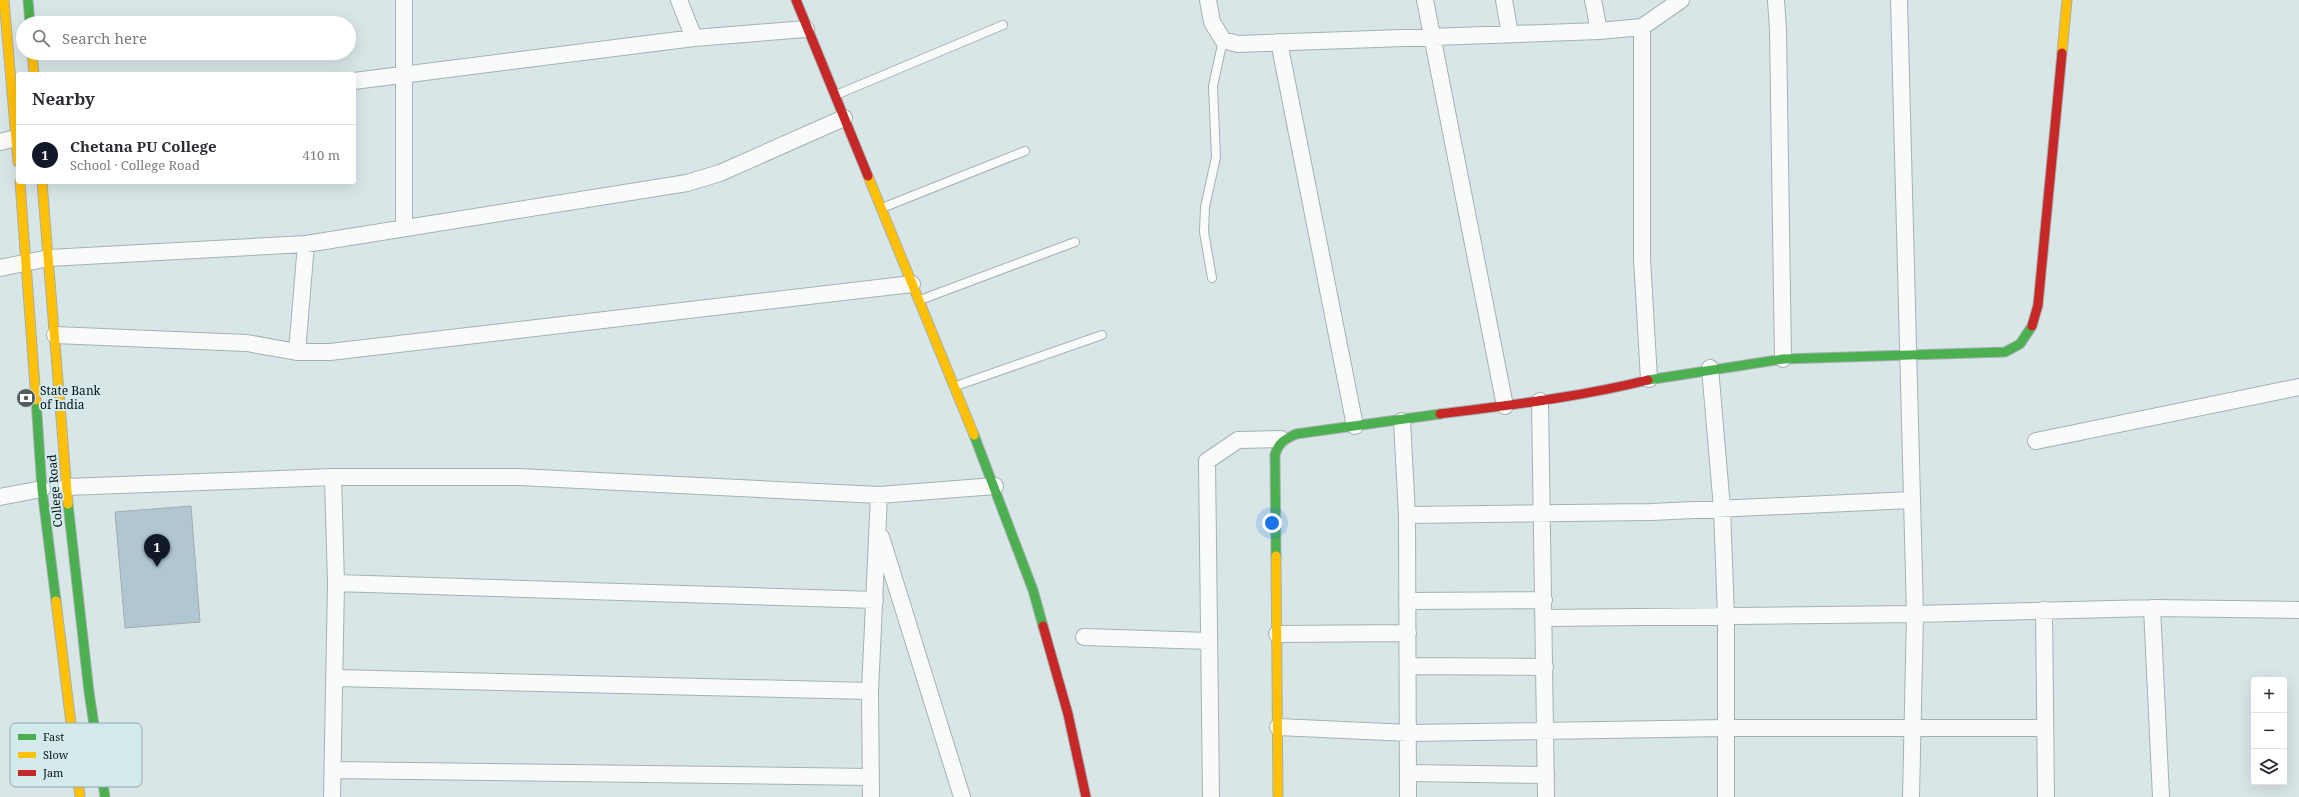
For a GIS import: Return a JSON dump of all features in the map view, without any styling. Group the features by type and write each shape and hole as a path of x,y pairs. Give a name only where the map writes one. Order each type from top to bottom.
{"street":[{"path":"0,142 16,138 4,0"},
{"path":"28,0 29,16"},
{"path":"404,0 404,228"},
{"path":"679,0 694,38"},
{"path":"796,0 806,29 836,95 844,118 995,486 1033,590 1068,714 1086,797"},
{"path":"1208,0 1212,22 1222,40 1238,44 1599,31 1642,27 1681,0"},
{"path":"1425,0 1434,37 1505,406"},
{"path":"1504,0 1510,34"},
{"path":"1593,0 1599,31"},
{"path":"1776,0 1778,30 1784,359"},
{"path":"1899,0 1907,354 1915,614 1911,797"},
{"path":"1211,797 1207,461 1238,440 1281,439 1296,434 1402,421 1540,401 1710,368 1784,359 2005,352 2018,347 2030,335 2038,305 2045,247 2067,0"},
{"path":"1642,27 1642,258 1649,379"},
{"path":"356,81 694,38 806,29"},
{"path":"1279,42 1355,426"},
{"path":"33,60 34,72"},
{"path":"0,268 49,258 306,244 688,183 720,172 844,118"},
{"name":"College Road","path":"20,184 27,262 42,489 71,723"},
{"name":"College Road","path":"42,184 66,487 94,723"},
{"path":"297,352 306,244"},
{"path":"55,335 247,343 297,352 330,352 912,284"},
{"path":"1710,368 1722,508 1726,617 1726,797"},
{"path":"2036,441 2298,389"},
{"path":"1540,401 1545,618 1546,797"},
{"path":"1402,421 1407,515 1408,797"},
{"path":"1278,797 1275,450 1281,439"},
{"path":"66,487 333,478 520,477 879,495 995,486"},
{"path":"332,797 336,584 333,478"},
{"path":"0,497 42,489"},
{"path":"871,797 870,691 879,495"},
{"path":"1407,515 1651,512 1912,500"},
{"path":"878,527 962,797"},
{"path":"336,584 875,600"},
{"path":"1407,601 1544,600"},
{"path":"1545,618 1915,614 2152,608 2299,610"},
{"path":"2152,608 2161,797"},
{"path":"2044,610 2046,797"},
{"path":"1277,634 1408,633"},
{"path":"1084,637 1209,641"},
{"path":"1408,666 1545,667"},
{"path":"334,678 870,691"},
{"path":"1278,727 1408,733 1727,728 1912,730 2045,728"},
{"path":"333,770 871,777"},
{"path":"1408,773 1546,775"},
{"name":"College Road","path":"79,787 80,797"},
{"name":"College Road","path":"103,787 105,797"}],"lane":[{"path":"836,95 1003,25"},
{"path":"1212,278 1204,232 1205,207 1216,157 1213,86 1222,40"},
{"path":"881,208 1025,151"},
{"path":"919,300 1075,242"},
{"path":"954,387 1102,334"}],"building":[{"path":"191,506 200,622 125,628 115,512"}],"traffic: fast":[{"path":"28,0 29,16"},
{"path":"1648,380 1783,359 2005,352 2020,344 2032,326"},
{"path":"36,400 42,489 56,601"},
{"path":"1276,556 1275,455 1282,442 1296,434 1440,414"},
{"path":"974,435 1033,590 1043,626"},
{"path":"68,504 94,723"},
{"path":"103,787 105,797"}],"traffic: slow":[{"path":"4,0 16,139"},
{"path":"2062,53 2067,0"},
{"path":"33,60 34,72"},
{"path":"868,176 974,435"},
{"path":"20,184 36,400"},
{"path":"42,184 68,504"},
{"path":"1276,556 1278,797"},
{"path":"56,601 71,723"},
{"path":"79,787 80,797"}],"traffic: jam":[{"path":"796,0 868,176"},
{"path":"2032,326 2038,305 2062,53"},
{"path":"1440,414 1571,396 1648,380"},
{"path":"1043,626 1068,714 1086,797"}],"place":[{"name":"State Bank of India","path":"26,398"},
{"name":"Chetana PU College","path":"157,567"}]}
